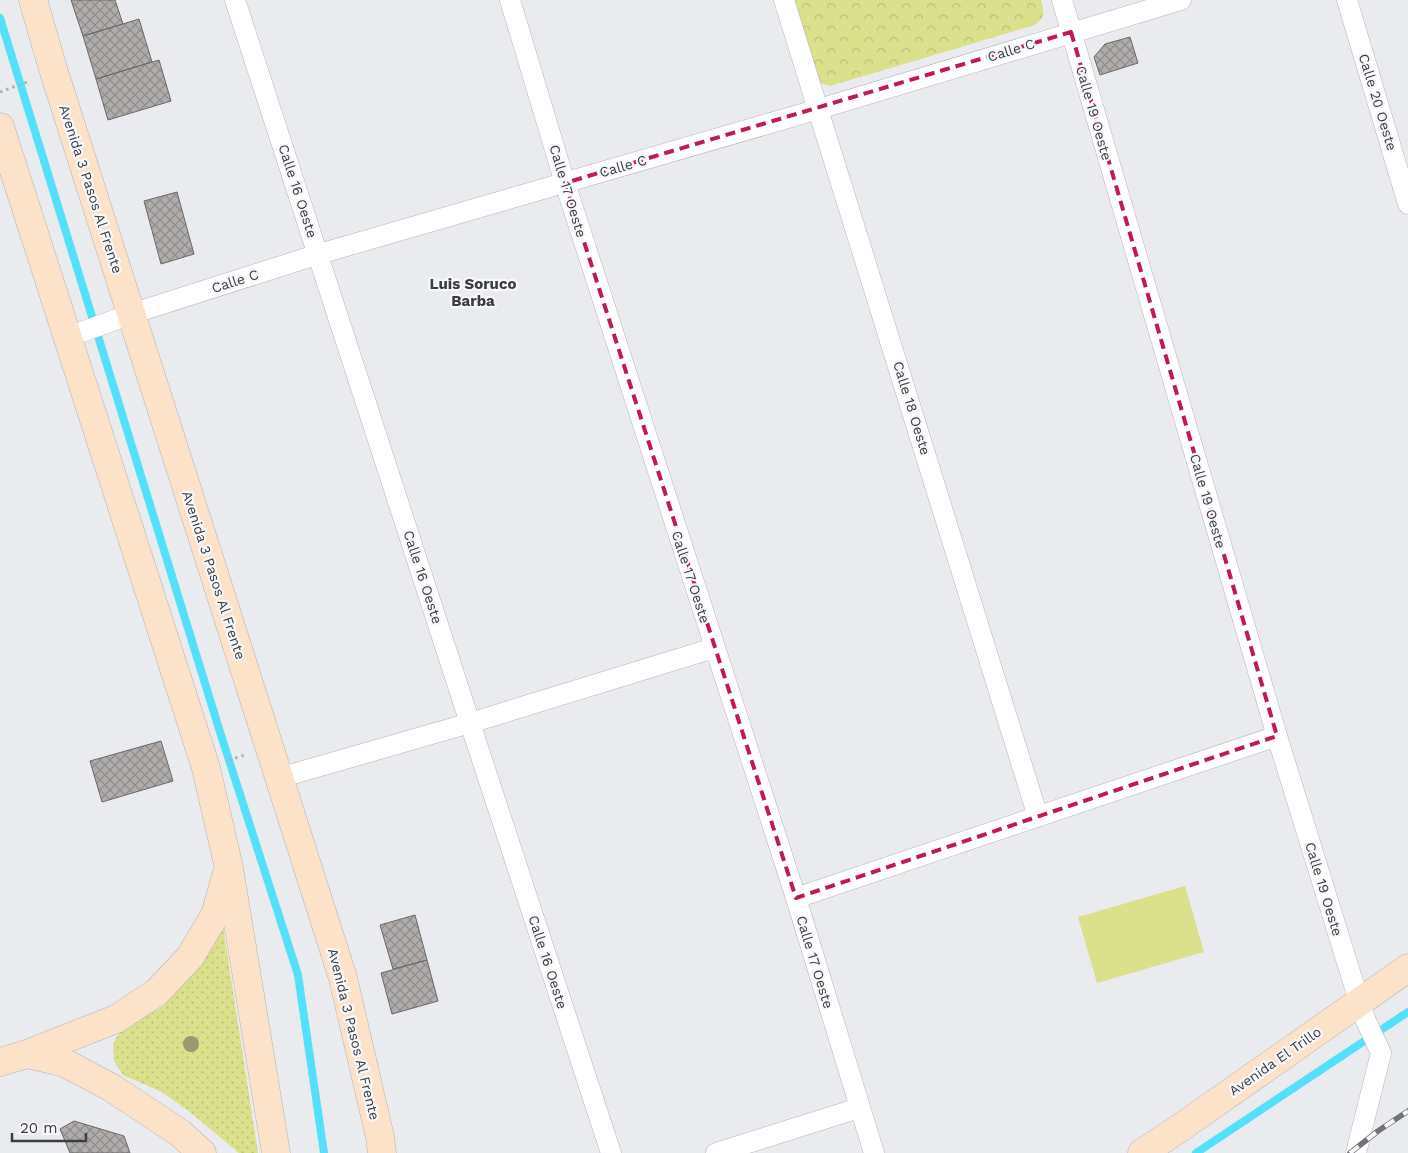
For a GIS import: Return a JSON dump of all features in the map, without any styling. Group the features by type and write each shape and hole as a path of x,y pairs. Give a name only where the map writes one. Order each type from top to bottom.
{"main road":[{"name":"Avenida 3 Pasos Al Frente","path":"32,0 120,318 278,778 343,978 380,1137 382,1153"},
{"path":"0,128 6,166 78,333 206,768 229,868 276,1153"},
{"path":"8,1056 116,1018 157,992 190,957 215,915 229,868"},
{"name":"Avenida El Trillo","path":"1142,1153 1363,1011 1408,968"},
{"path":"8,1056 65,1063 112,1088 180,1133 202,1153"}],"street":[{"name":"Calle 16 Oeste","path":"235,0 611,1153"},
{"name":"Calle 17 Oeste","path":"510,0 565,183 796,898 874,1153"},
{"name":"Calle 18 Oeste","path":"784,0 1038,817"},
{"name":"Calle 19 Oeste","path":"1062,0 1277,736 1363,1011 1381,1054 1356,1153"},
{"name":"Calle C","path":"78,333 319,254 819,109 1181,0"},
{"name":"Calle 20 Oeste","path":"1347,0 1408,204"},
{"path":"278,778 470,723 714,648"},
{"path":"796,898 1277,736"},
{"path":"716,1153 859,1108"}],"path":[{"path":"0,92 30,82"}],"highlighted area":[{"path":"1071,32 1277,736 796,898 565,183"}],"green space":[{"path":"792,0 1041,0 1043,11 1041,19 1035,25 830,86 821,83 816,77"},
{"path":"1185,886 1204,952 1097,983 1078,917"},
{"path":"222,920 258,1153 239,1153 190,1112 162,1092 123,1075 114,1061 113,1043 121,1031 165,1005 188,979"}],"building":[{"path":"71,0 115,0 123,24 83,36"},
{"path":"139,19 152,62 96,79 83,36"},
{"path":"1130,37 1138,63 1100,75 1094,57 1105,44"},
{"path":"159,60 171,101 108,120 96,79"},
{"path":"177,192 194,254 161,264 144,201"},
{"path":"161,741 173,781 102,802 90,761"},
{"path":"415,915 427,960 393,969 380,925"},
{"path":"427,960 438,1001 392,1014 381,973"},
{"path":"74,1121 124,1136 130,1153 70,1153 60,1129"}],"waterway":[{"path":"0,18 220,732 298,975 324,1153"},
{"path":"1196,1153 1408,1012"}],"railway":[{"path":"1350,1153 1408,1111"}],"district":[{"name":"Luis Soruco Barba","path":"473,292"}]}
